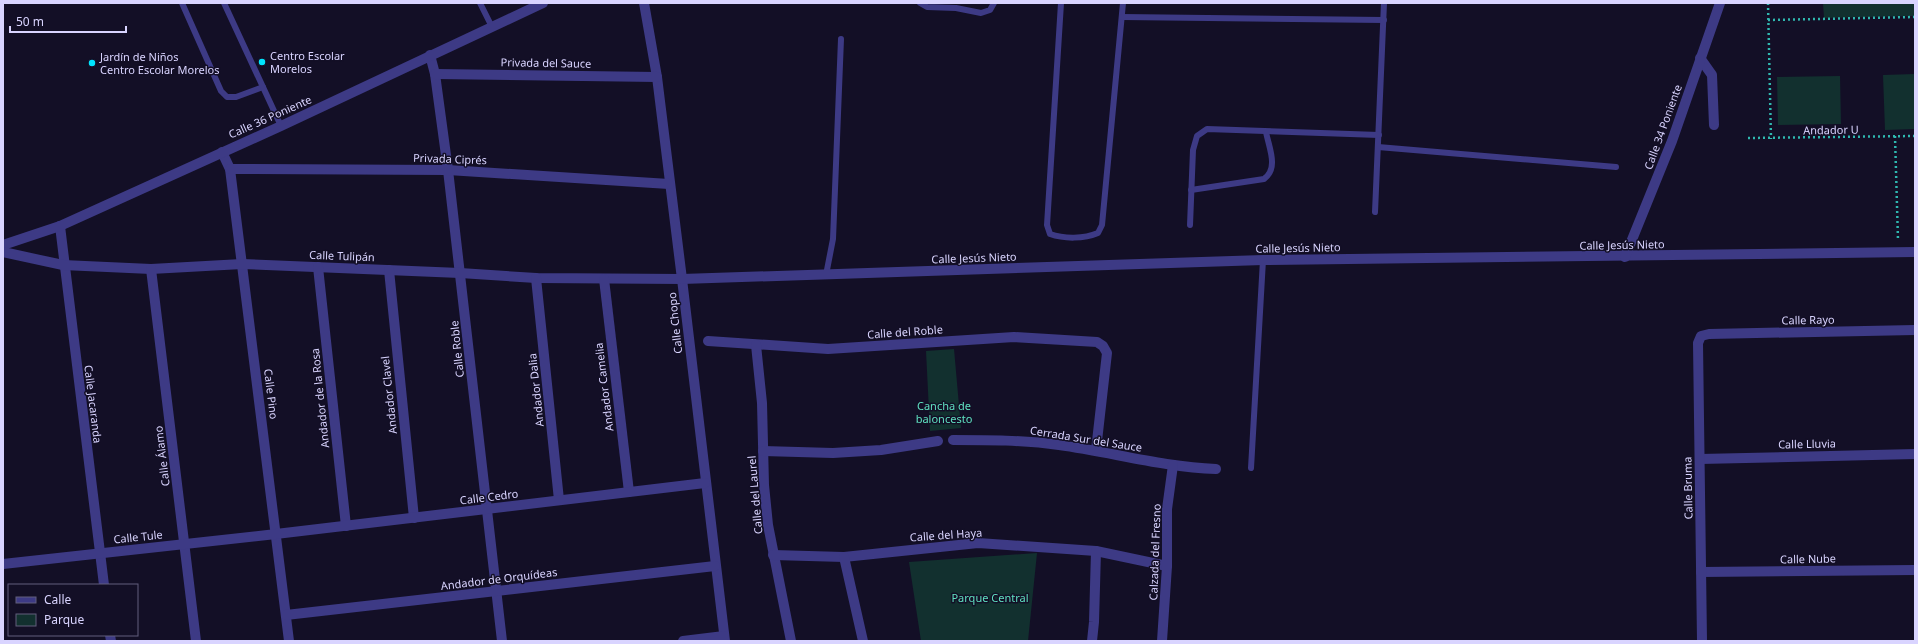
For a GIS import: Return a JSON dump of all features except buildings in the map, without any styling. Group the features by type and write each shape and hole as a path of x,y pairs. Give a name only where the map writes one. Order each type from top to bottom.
{"street":[{"name":"Calle 36 Poniente","path":"3,245 60,226 281,126 543,3"},
{"name":"Calle Chopo","path":"644,3 657,77 724,638"},
{"name":"Calle 34 Poniente","path":"1625,257 1672,141 1720,3"},
{"name":"Calle Roble","path":"430,56 435,74 448,170 502,641"},
{"path":"1700,58 1712,75 1714,125"},
{"name":"Privada del Sauce","path":"435,74 657,77"},
{"name":"Calle Pino","path":"222,152 230,169 289,641"},
{"name":"Privada Ciprés","path":"230,169 448,170 669,184"},
{"name":"Calle Jacaranda","path":"60,226 104,584"},
{"name":"Calle Tulipán","path":"3,252 64,266 151,269 242,264 460,273 536,278 682,280"},
{"name":"Calle Jesús Nieto","path":"682,280 1264,260 1625,257 1915,252"},
{"name":"Andador de la Rosa","path":"318,267 346,526"},
{"name":"Calle Álamo","path":"151,269 196,641"},
{"name":"Andador Clavel","path":"389,270 414,518"},
{"name":"Andador Dalia","path":"536,278 559,500"},
{"name":"Andador Camelia","path":"604,279 629,492"},
{"name":"Calle Rayo","path":"1701,336 1709,334 1915,330"},
{"name":"Calle Bruma","path":"1701,336 1698,343 1702,641"},
{"name":"Calle del Roble","path":"708,341 828,349 1014,337 1097,342 1103,346 1107,353 1096,450"},
{"name":"Calle del Laurel","path":"756,345 762,403 763,451 768,525 791,641"},
{"name":"Cerrada Sur del Sauce","path":"953,440 1011,440 1096,450 1173,465 1216,469"},
{"path":"763,451 833,452 882,450 938,441"},
{"name":"Calle Lluvia","path":"1700,459 1915,454"},
{"name":"Calzada del Fresno","path":"1162,641 1167,566 1167,509 1173,465"},
{"name":"Calle Cedro","path":"276,534 705,483"},
{"name":"Calle Tule","path":"3,564 276,534"},
{"name":"Calle del Haya","path":"773,555 844,556 978,543 1096,552 1167,566"},
{"path":"1092,641 1096,552"},
{"path":"844,556 863,641"},
{"name":"Andador de Orquídeas","path":"286,616 715,566"},
{"name":"Calle Nube","path":"1701,572 1915,570"},
{"path":"683,641 724,638"}],"lane":[{"path":"182,3 221,91 227,97 236,97 263,87"},
{"path":"224,3 281,126"},
{"path":"480,3 492,27"},
{"path":"920,3 927,7 956,6 982,13 990,10 994,3"},
{"path":"1060,3 1047,225 1050,234 1059,238 1091,236 1098,233 1102,225 1122,17 1122,3"},
{"path":"1375,212 1384,3"},
{"path":"1122,17 1384,20"},
{"path":"826,275 834,239 841,39"},
{"path":"1190,225 1193,150 1197,136 1207,129 1379,135"},
{"path":"1191,190 1264,179 1270,174 1273,166 1266,132"},
{"path":"1378,147 1616,167"},
{"path":"1251,468 1264,260"}],"path":[{"path":"1768,3 1770,139"},
{"path":"1768,20 1915,17"},
{"path":"1895,136 1898,253"},
{"name":"Andador U","path":"1748,138 1770,139 1915,136"}],"green space":[{"path":"1823,3 1915,3 1915,16 1824,18"},
{"path":"1915,74 1915,129 1885,130 1883,75"},
{"path":"1840,76 1841,124 1778,125 1777,77"},
{"name":"Cancha de baloncesto","path":"954,349 961,428 930,431 926,351"},
{"name":"Parque Central","path":"1037,553 1028,641 921,641 909,562"}],"place":[{"name":"Centro Escolar Morelos","path":"262,62"},
{"name":"Jardín de Niños Centro Escolar Morelos","path":"92,63"}]}
